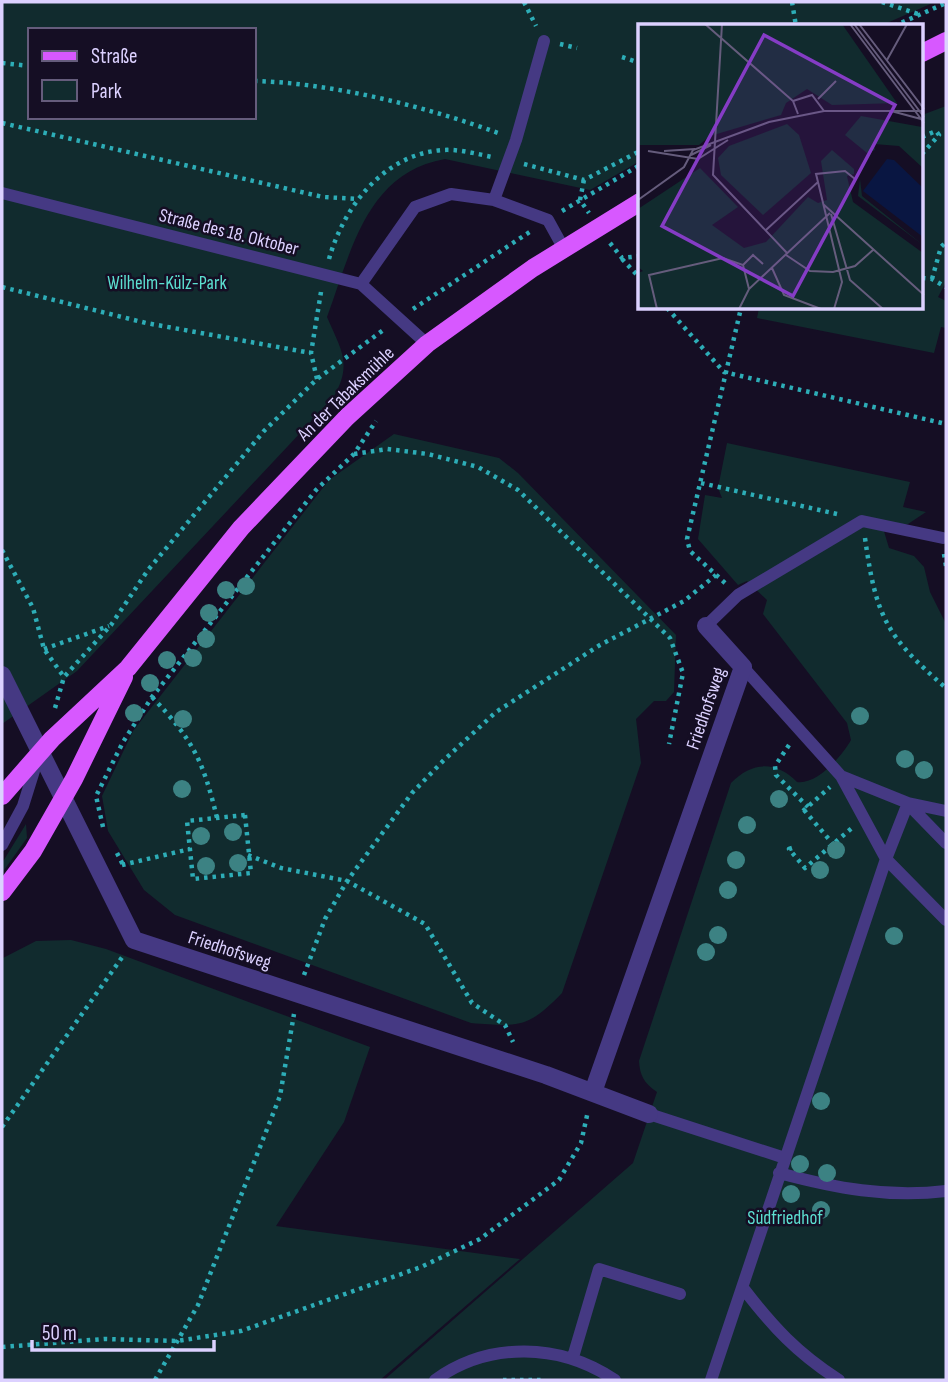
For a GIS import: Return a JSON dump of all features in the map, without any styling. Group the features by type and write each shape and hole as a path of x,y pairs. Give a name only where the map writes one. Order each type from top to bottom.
{"main road":[{"name":"An der Tabaksmühle","path":"2,796 40,752 128,668 186,593 278,487 347,417 427,344 564,249 638,203"},
{"name":"An der Tabaksmühle","path":"2,892 26,864 63,798 128,668"}],"street":[{"name":"Friedhofsweg","path":"593,1092 743,667 706,626"},
{"path":"2,675 97,872 134,940"},
{"name":"Friedhofsweg","path":"134,940 520,1067 649,1114"}],"lane":[{"path":"494,200 516,140 544,41"},
{"name":"Straße des 18. Oktober","path":"2,193 361,284 427,344"},
{"path":"361,284 415,207 451,194 494,200 548,220 564,249"},
{"path":"706,626 738,595 862,520 943,538"},
{"path":"743,667 841,776 886,859 946,920"},
{"path":"2,845 23,806 40,752"},
{"path":"841,776 908,803 946,811"},
{"path":"908,803 946,843"},
{"path":"711,1380 886,859 908,803"},
{"name":"Friedhofsweg","path":"649,1114 785,1158"},
{"path":"779,1173 828,1186 880,1194 946,1191"},
{"path":"573,1357 599,1269 680,1294"},
{"path":"743,1288 774,1328 803,1357 839,1380"},
{"path":"435,1380 472,1359 505,1352 538,1351 573,1357 615,1380"}],"path":[{"path":"523,2 544,41"},
{"path":"792,2 796,24"},
{"path":"883,2 922,13"},
{"path":"898,24 946,5"},
{"path":"622,57 638,62"},
{"path":"2,64 28,66"},
{"path":"256,80 283,82 439,112 516,140"},
{"path":"2,123 323,197 357,199"},
{"path":"923,137 936,131 939,135 923,153"},
{"path":"51,721 64,677 111,625 148,570 264,431 317,379 399,318 548,220 638,166"},
{"path":"584,180 580,200 598,227 638,276"},
{"path":"932,279 941,247 946,242"},
{"path":"622,258 638,256"},
{"path":"923,278 932,279 946,287"},
{"path":"2,287 146,323 311,353"},
{"path":"669,310 727,372 946,424"},
{"path":"738,595 690,551 687,539 741,310"},
{"path":"104,829 96,796 123,743 152,697 316,490 354,454 383,410"},
{"path":"354,454 387,449 428,454 478,467 518,490 670,638 683,673 670,744"},
{"path":"701,483 862,520 871,587 885,622 908,654 946,688"},
{"path":"2,550 33,608 44,649 64,677"},
{"path":"155,1380 198,1305 280,1096 297,993 326,919 347,881 412,793 496,712 600,645 684,601 716,575"},
{"path":"44,649 111,625"},
{"path":"152,697 184,730 202,761 217,818"},
{"path":"799,729 775,766 776,775 833,844"},
{"path":"805,809 841,776"},
{"path":"245,815 251,873 193,879 190,849 187,821 245,815"},
{"path":"792,848 789,849 804,868 863,819"},
{"path":"110,841 123,865"},
{"path":"97,872 190,849"},
{"path":"248,855 281,868 347,881 425,924 472,1003 505,1026 520,1067"},
{"path":"2,1127 134,940"},
{"path":"2,1346 104,1339 177,1341 242,1331 421,1267 480,1239 559,1181 581,1143 593,1092"},
{"path":"503,1380 545,1380"}],"green space":[{"name":"Wilhelm-Külz-Park","path":"2,2 935,2 885,24 638,24 638,162 590,190 445,159 418,167 397,180 379,198 365,219 344,267 327,317 340,348 344,366 333,398 77,671 2,724"},
{"path":"946,106 946,282 938,297 946,301 946,328 941,327 934,353 757,318 759,310 923,310 923,115"},
{"path":"394,434 499,458 518,473 676,635 674,692 666,701 654,701 636,719 641,763 562,993 540,1013 522,1023 471,1023 175,915 144,890 108,831 102,796 133,731 329,480"},
{"name":"Südfriedhof","path":"727,443 910,482 903,507 926,512 908,524 883,528 889,548 914,556 924,567 930,592 946,624 946,1380 384,1380 633,1163 657,1092 644,1079 639,1061 731,783 747,771 764,766 781,770 797,782 805,782 821,774 842,754 851,740 847,723 763,614 767,600 747,581 738,585 698,539 705,495 722,498 718,488"},
{"path":"26,824 27,838 2,873 2,863"},
{"path":"71,940 106,949 370,1047 344,1122 276,1226 520,1259 380,1380 2,1380 2,963 3,958 36,941"}]}
